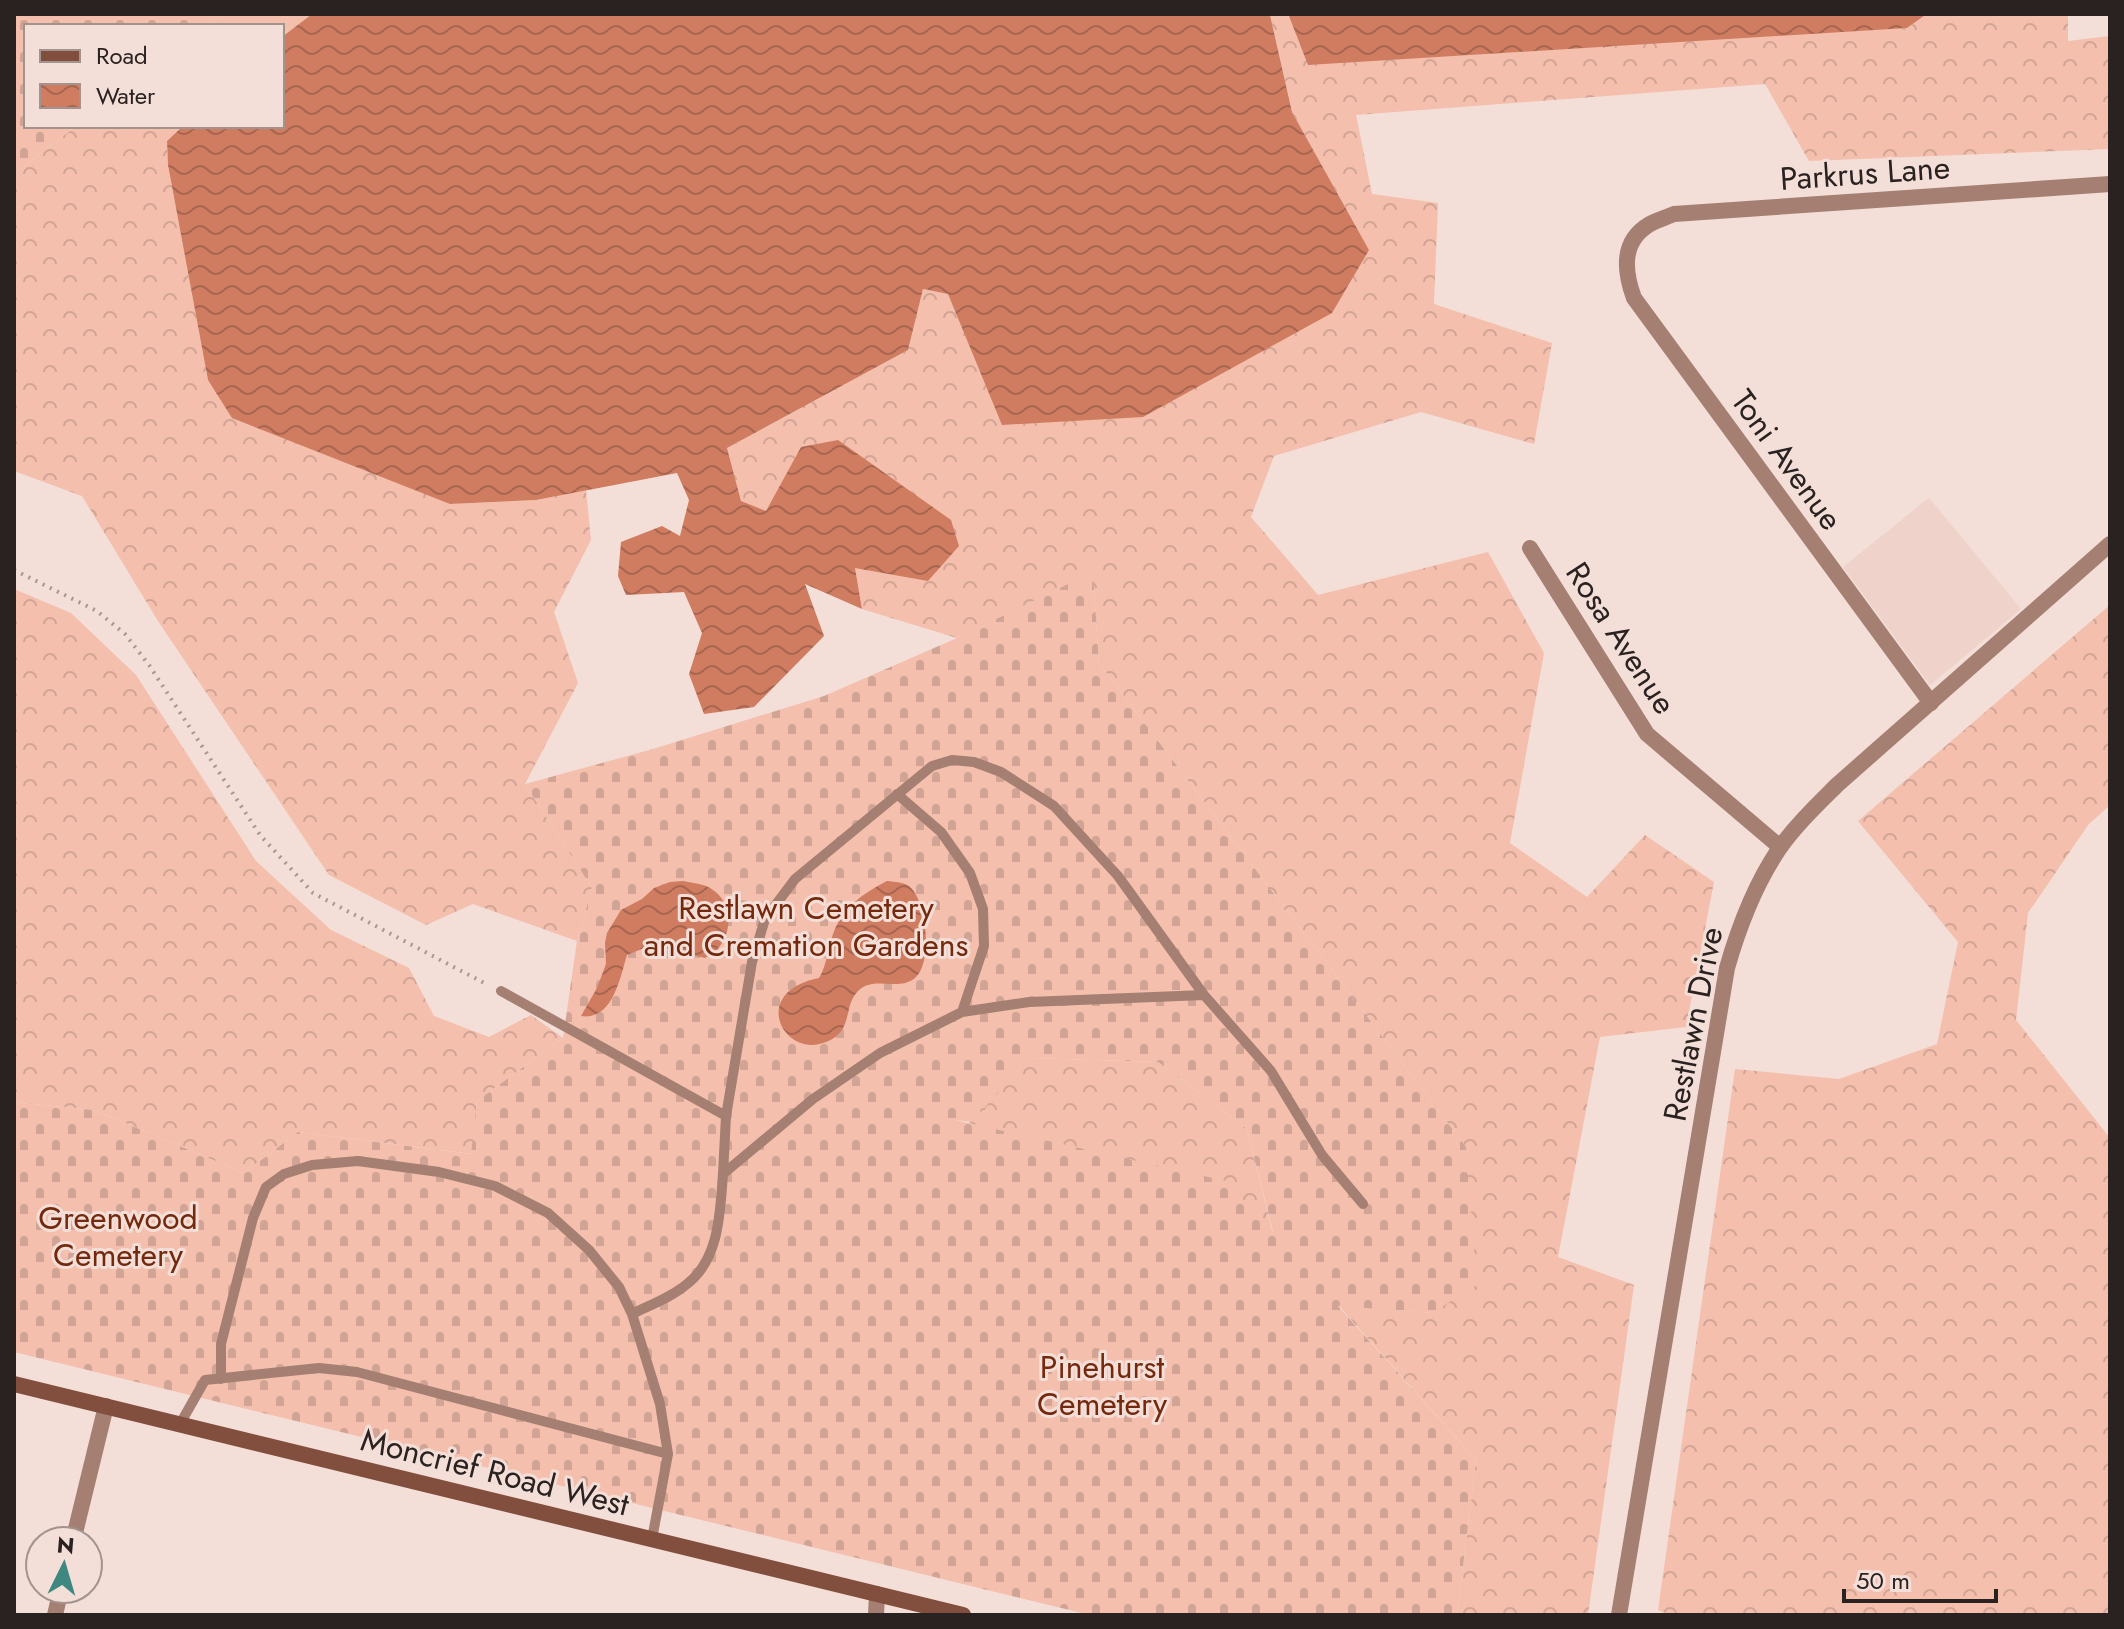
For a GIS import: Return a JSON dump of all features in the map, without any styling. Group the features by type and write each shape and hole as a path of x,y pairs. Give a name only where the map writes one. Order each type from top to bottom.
{"main road":[{"name":"Moncrief Road West","path":"14,1384 963,1615"}],"street":[{"name":"Parkrus Lane","path":"1632,241 1649,224 1674,214 2110,184"},
{"name":"Toni Avenue","path":"1632,241 1626,277 1634,298 1931,703"},
{"name":"Restlawn Drive","path":"1619,1615 1727,968 1747,907 1780,847 1837,785 2110,544"},
{"name":"Rosa Avenue","path":"1530,548 1647,734 1780,847"},
{"path":"77,1525 106,1406"},
{"path":"876,1615 877,1594"}],"lane":[{"path":"632,1314 689,1284 704,1264 715,1238 720,1217 726,1116 752,962 765,919 795,879 932,766 952,760 974,762 1001,772 1054,806 1118,876 1204,995 1271,1071 1322,1155 1363,1204"},
{"path":"897,794 941,832 970,873 983,909 984,946 962,1012"},
{"path":"501,991 726,1116"},
{"path":"723,1174 813,1099 880,1053 962,1012 1029,1002 1204,995"},
{"path":"221,1379 221,1344 253,1218 266,1187 284,1174 312,1165 358,1161 439,1172 495,1186 548,1213 589,1250 619,1287 632,1314 660,1404 668,1454 652,1539"},
{"path":"180,1424 205,1380 319,1368 357,1372 668,1454"}],"path":[{"path":"14,570 97,611 125,634 149,665 260,835 313,893 501,991"}],"shaded area":[{"path":"1929,498 2021,609 1930,685 1843,567"}],"green space":[{"path":"14,14 221,14 208,24 24,24 24,128 73,128 14,174"},
{"path":"221,14 312,14 284,35 284,24 208,24"},
{"path":"1928,14 2068,14 2068,41 2110,36 2110,149 1809,161 1765,84 1356,115 1372,194 1438,203 1434,304 1552,343 1534,444 1421,412 1274,456 1251,517 1318,595 1488,552 1544,653 1510,843 1587,897 1645,835 1714,882 1686,1027 1600,1037 1558,1257 1634,1285 1588,1615 1457,1615 1476,1460 1338,1305 1432,1313 1466,1147 1099,663 1093,573 957,638 862,609 855,568 801,447 766,512 741,501 727,448 908,350 923,289 948,294 1369,250 1292,112 1270,15 1907,28"},
{"path":"73,128 181,128 167,141 168,165 208,380 450,504 536,500 586,490 591,540 554,612 578,683 525,784 592,888 577,941 473,904 426,925 329,875 158,621 82,496 14,471 14,174"},
{"path":"1093,572 1099,663 1466,1147 1477,1285 1432,1313 1338,1306 1476,1460 1457,1615 1090,1615 14,1352 14,1102 94,1110 244,1173 298,1132 471,1154 477,1101 563,1038 577,941 592,888 525,784 653,749 824,696 957,638","holes":["1029,1058 1158,1062 1247,1129 1273,1232 1226,1181 955,1120 972,1122"]},
{"path":"14,589 71,613 136,675 256,861 331,930 409,968 434,1016 489,1037 531,1015 563,1038 477,1101 472,1154 298,1132 244,1173 94,1110 14,1102"},
{"path":"2110,605 2110,805 2088,825 2028,913 2016,1020 2110,1138 2110,1615 1670,1615 1658,1610 1735,1069 1839,1079 1937,1044 1958,942 1858,821"},
{"path":"1029,1058 1158,1062 1247,1129 1273,1234 969,1123"}],"water":[{"path":"312,14 1927,14 1907,28 1308,65 1289,16 1270,15 1292,112 1369,250 1332,313 1143,417 1002,425 948,294 923,289 908,350 727,448 741,501 766,511 801,447 838,440 951,520 959,546 928,581 855,568 862,609 805,584 824,636 754,707 704,714 689,674 702,633 684,592 626,595 618,576 621,542 662,526 680,536 689,500 677,473 536,500 450,504 232,418 208,380 168,165 167,141 181,128 284,128 284,35"},
{"path":"683,881 710,888 724,901 728,924 719,948 705,958 651,945 627,955 608,1005 592,1016 581,1016 597,988 606,964 607,933 621,910 642,899 654,888"},
{"path":"887,881 910,887 920,905 926,932 921,970 915,978 901,984 864,986 853,997 844,1026 833,1039 808,1045 796,1041 780,1021 779,1008 784,996 797,985 819,978 839,920 850,906"}],"park label":[{"name":"Restlawn Cemetery and Cremation Gardens","path":"806,926"},
{"name":"Greenwood Cemetery","path":"118,1236"},
{"name":"Pinehurst Cemetery","path":"1102,1386"}]}
